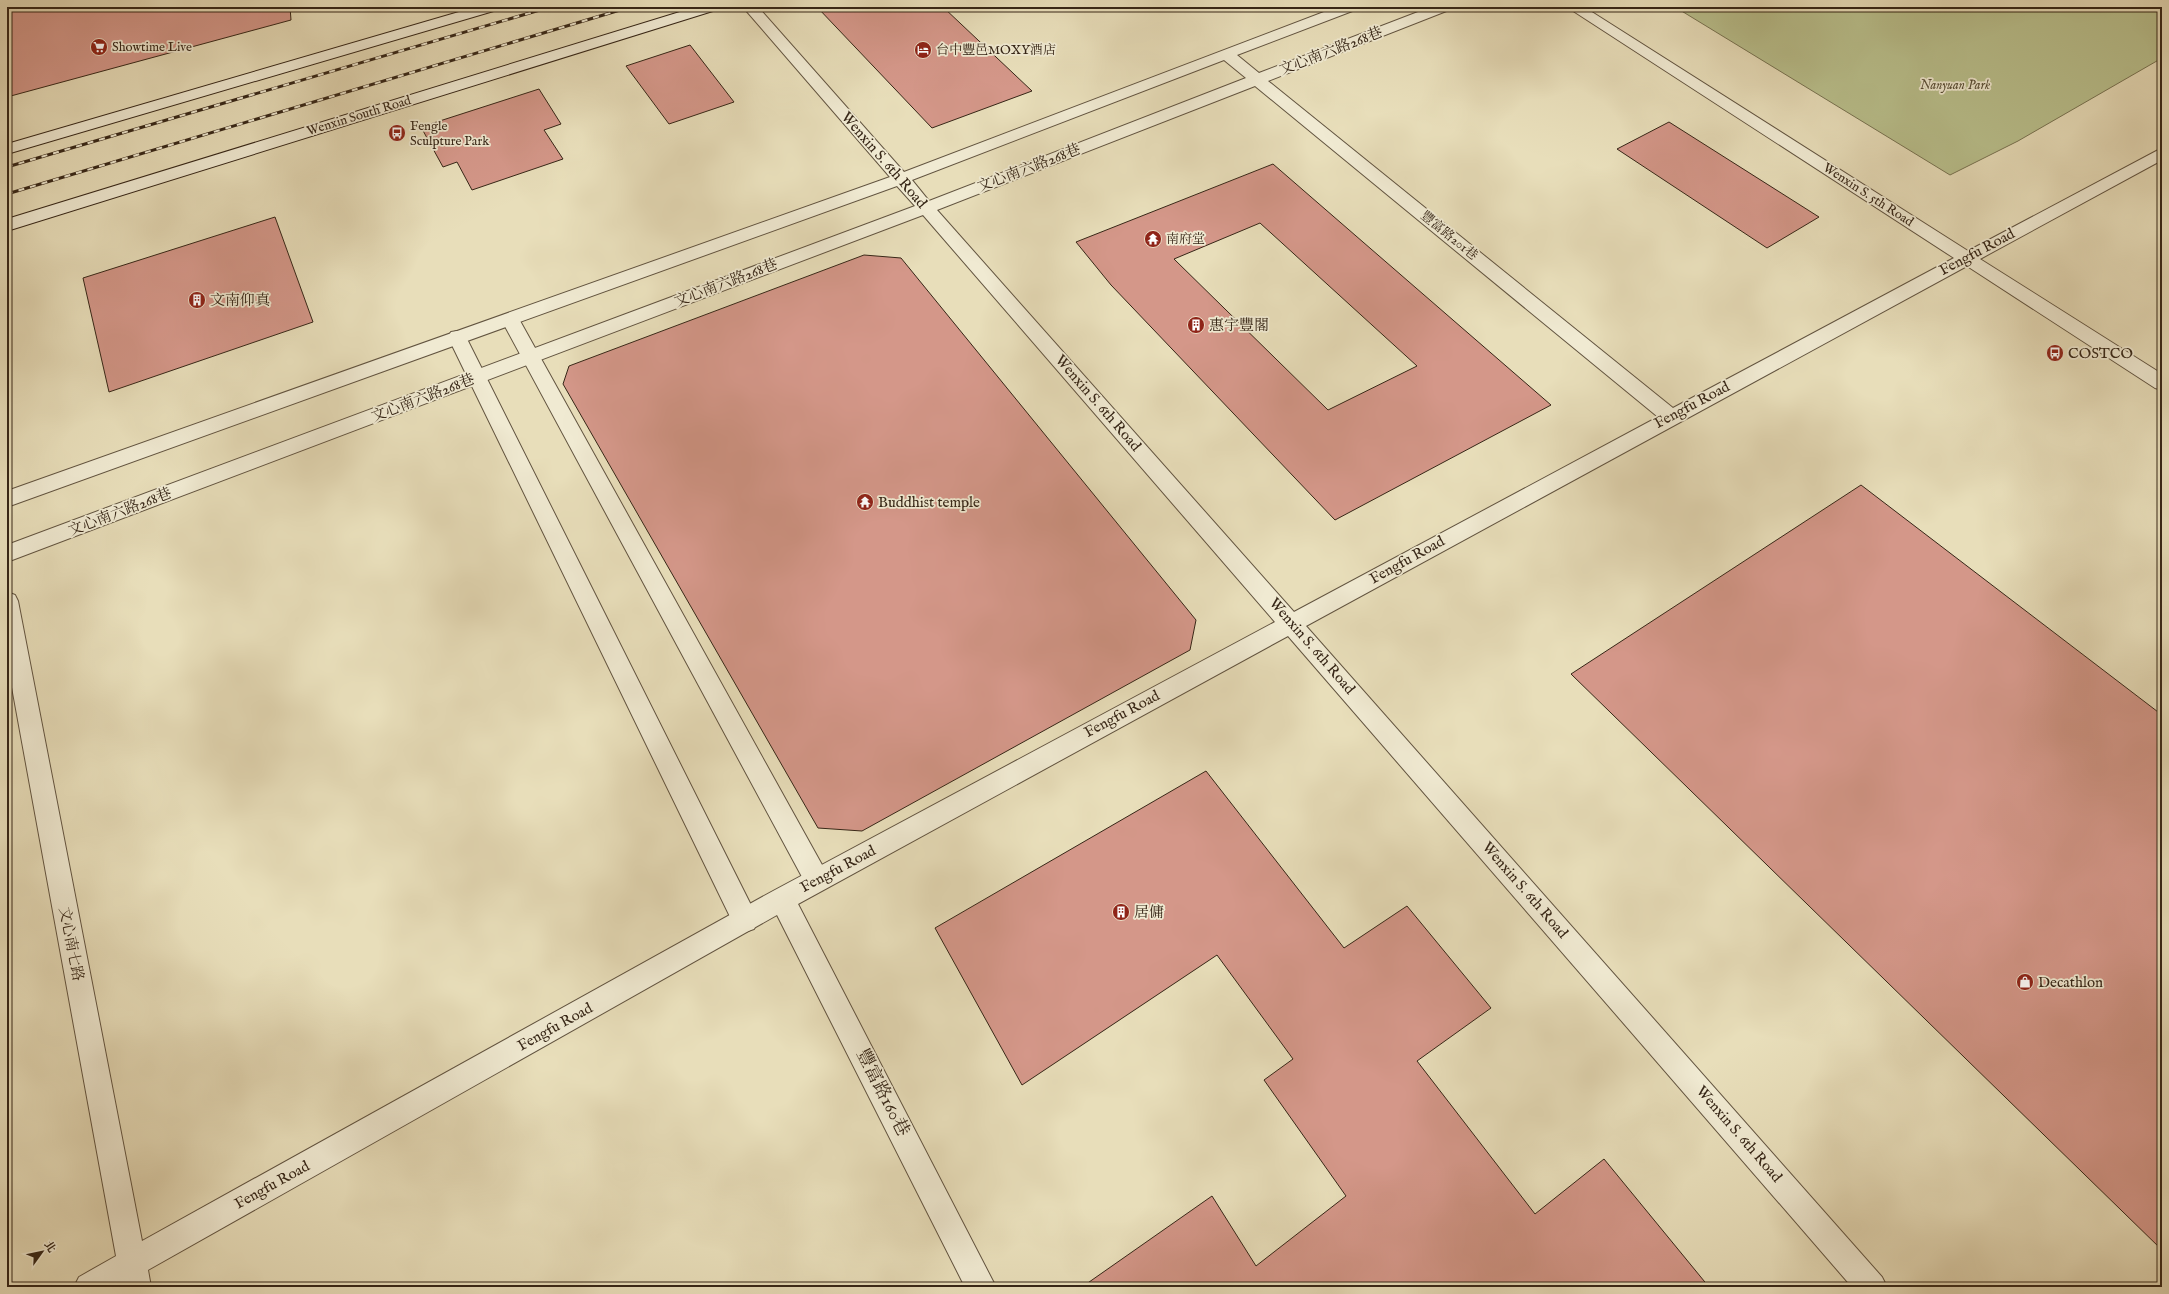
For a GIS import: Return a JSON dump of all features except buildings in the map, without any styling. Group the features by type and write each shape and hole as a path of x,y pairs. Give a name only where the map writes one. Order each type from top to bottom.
{"street":[{"path":"7,149 492,7"},
{"name":"Wenxin South Road","path":"7,225 711,7"},
{"name":"Wenxin S. 6th Road","path":"750,7 1292,622 1872,1287"},
{"path":"7,499 900,178 1350,7"},
{"name":"文心南六路268巷","path":"7,554 926,208 1444,7"},
{"name":"Wenxin S. 5th Road","path":"1574,7 2162,383"},
{"name":"豐富路201巷","path":"1227,55 1670,417"},
{"name":"Fengfu Road","path":"89,1287 134,1276 782,899 2162,152"},
{"path":"510,319 817,880"},
{"path":"457,338 746,920"},
{"name":"文心南七路","path":"7,601 134,1276"},
{"name":"豐富路160巷","path":"782,899 981,1287"}],"green space":[{"name":"Nanyuan Park","path":"1675,7 2162,7 2162,58 2018,141 1950,175"}],"railway":[{"path":"7,167 550,7"},
{"path":"7,194 630,7"}],"place":[{"name":"Showtime Live","path":"99,47"},
{"name":"台中豐邑MOXY酒店","path":"923,50"},
{"name":"Fengle Sculpture Park","path":"397,133"},
{"name":"南府堂","path":"1153,239"},
{"name":"文南仰真","path":"197,300"},
{"name":"惠宇豐閣","path":"1196,325"},
{"name":"COSTCO","path":"2055,353"},
{"name":"Buddhist temple","path":"865,502"},
{"name":"居傭","path":"1121,912"},
{"name":"Decathlon","path":"2025,982"}]}
